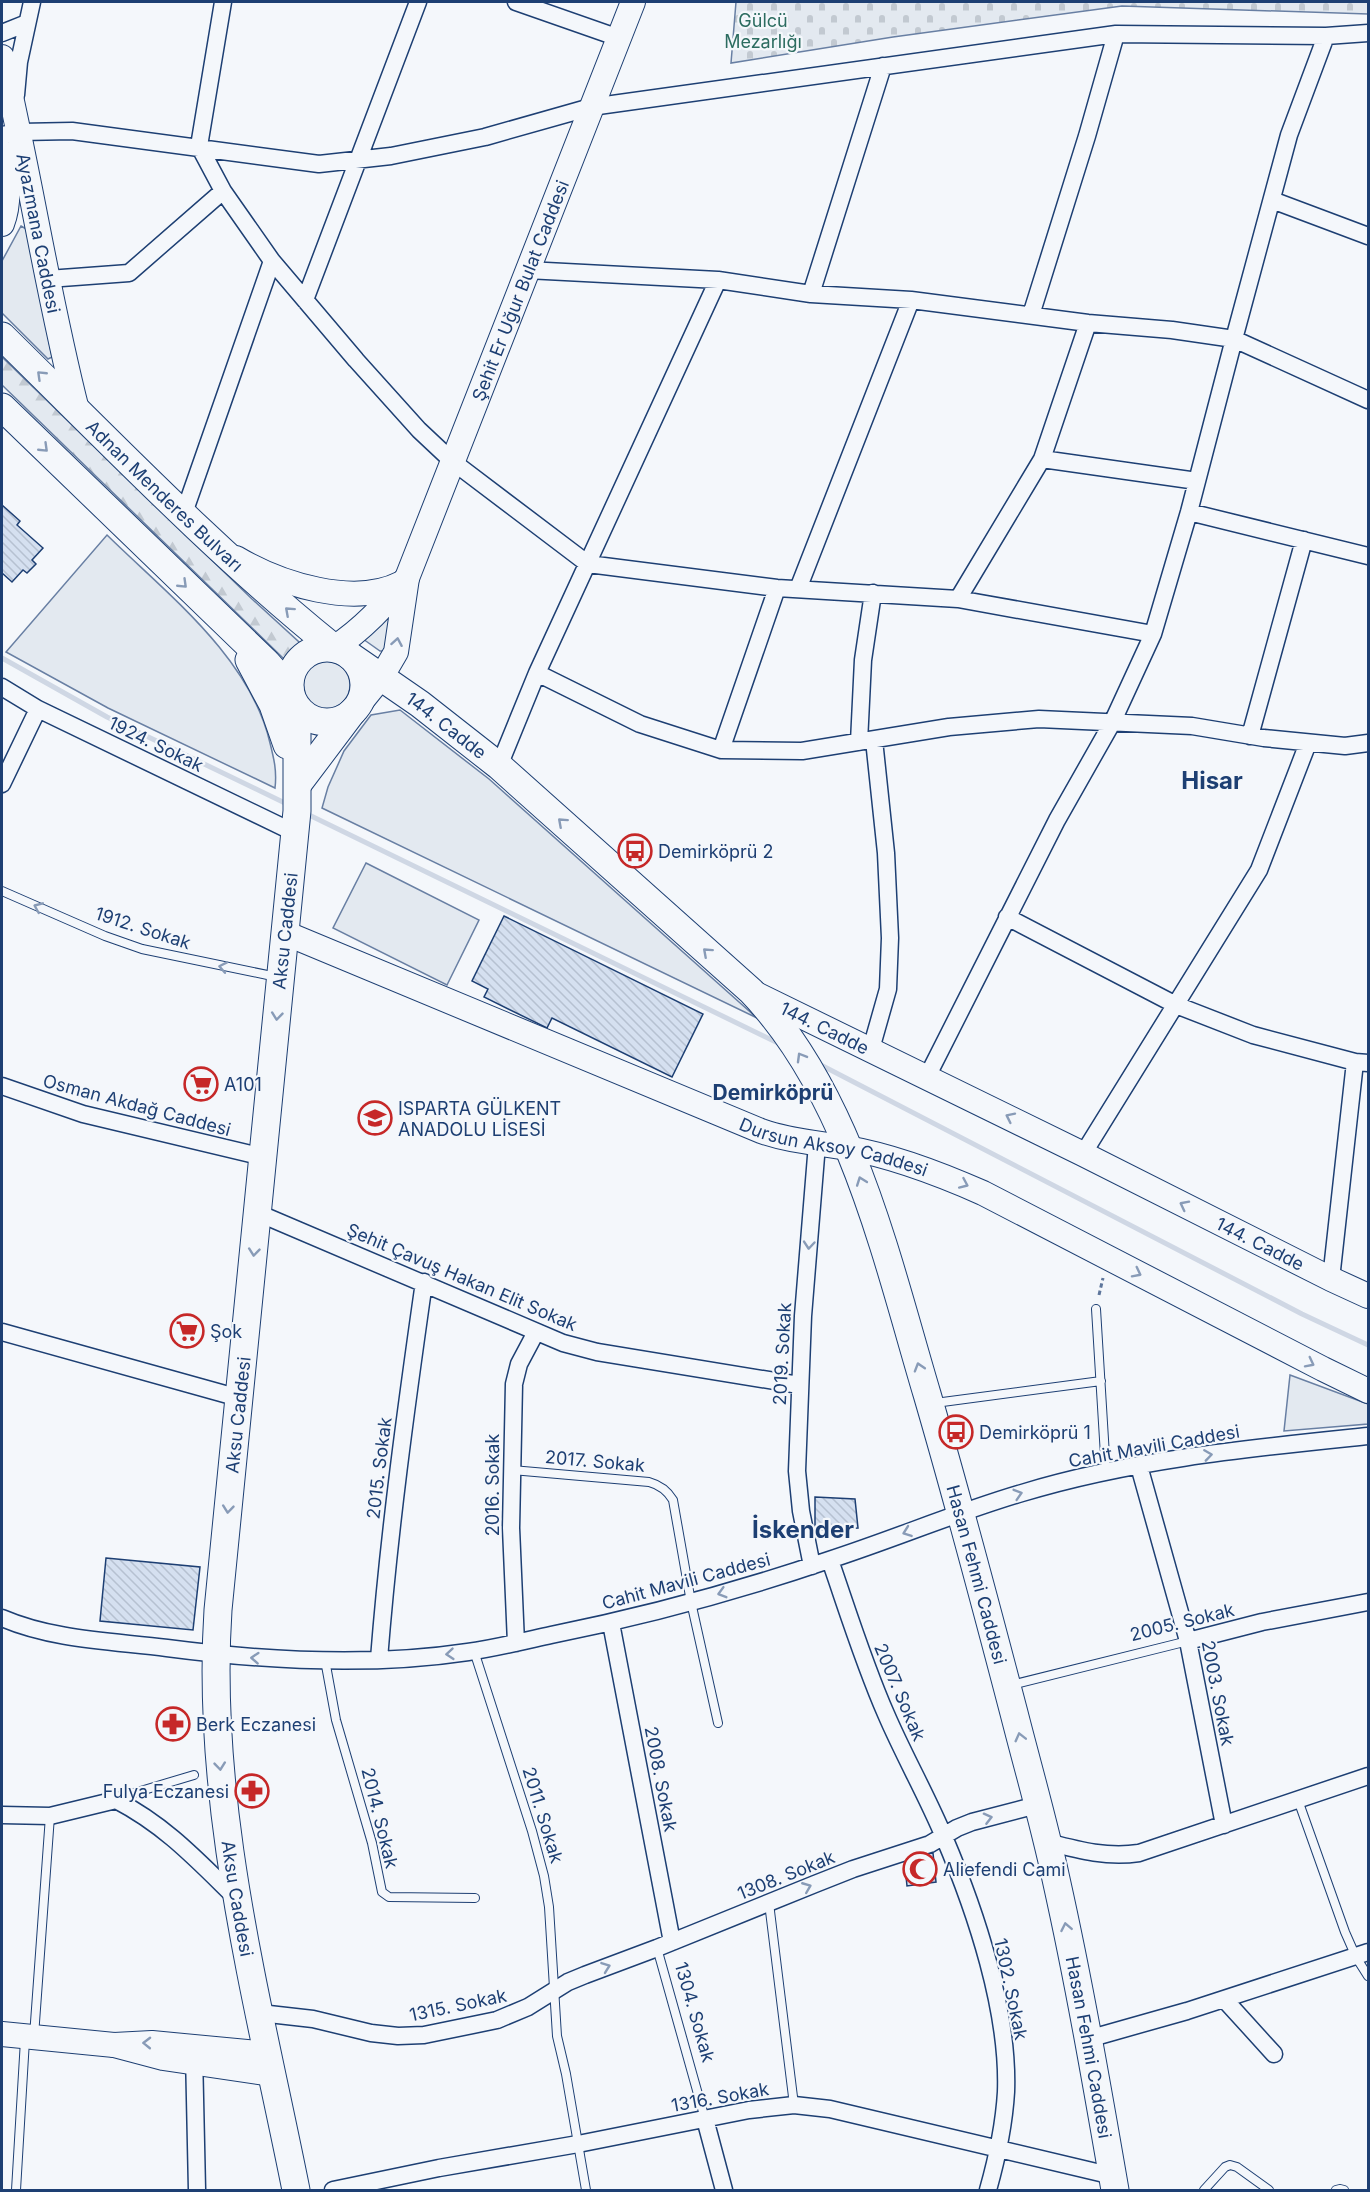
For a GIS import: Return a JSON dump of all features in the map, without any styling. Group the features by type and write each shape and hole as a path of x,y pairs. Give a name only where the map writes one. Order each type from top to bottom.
{"main road":[{"name":"Adnan Menderes Bulvarı","path":"2,336 220,548 291,612 341,652"},
{"path":"2,407 267,663 292,695 301,711 323,722 336,721 356,708"},
{"path":"220,619 265,687 282,728 298,784"},
{"path":"292,695 290,677 295,665 303,656 314,650 341,652 357,663 362,674 364,686 356,708 298,784"},
{"name":"144. Cadde","path":"341,652 382,676 499,766 751,991"},
{"name":"Aksu Caddesi","path":"292,695 297,732 298,784 295,833 215,1655 218,1747 238,1900 296,2190"},
{"name":"Hasan Fehmi Caddesi","path":"751,991 783,1028 810,1072 837,1124 862,1183 885,1253 962,1513 1056,1876 1114,2183"}],"street":[{"path":"32,2 20,62 12,126 199,146 319,164 391,156 485,137 591,107 1116,34 1326,36 1368,33"},
{"path":"223,2 199,146 223,191 272,261 356,360 420,430 452,461 588,564 777,588 958,599 1153,634"},
{"path":"305,300 418,2"},
{"path":"516,2 619,38"},
{"name":"Şehit Er Uğur Bulat Caddesi","path":"356,708 382,676 396,652 404,581 633,2"},
{"path":"2,33 27,23"},
{"path":"1031,315 1088,136 1116,34"},
{"path":"927,1077 1057,820 1112,723 1153,634 1189,512 1290,135 1326,36"},
{"name":"Ayazmana Caddesi","path":"2,57 12,126 77,410"},
{"path":"811,294 884,66"},
{"name":"Ayazmana Caddesi","path":"2,152 7,188 5,216 2,224"},
{"path":"48,279 129,273 223,191"},
{"path":"1272,200 1368,236"},
{"path":"184,513 272,261"},
{"path":"527,270 718,280 811,294 911,300 1234,339 1368,400"},
{"path":"499,766 537,673 718,280"},
{"path":"798,589 911,300"},
{"path":"958,599 1042,459 1088,323"},
{"path":"1042,459 1197,481"},
{"path":"1189,512 1368,556"},
{"path":"1250,736 1304,540"},
{"path":"220,548 238,560 272,575 323,590 373,594 404,581"},
{"name":"Şehit Er Uğur Bulat Caddesi","path":"341,652 404,581"},
{"path":"721,750 777,588"},
{"path":"871,1049 888,989 890,938 886,853 867,741 863,660 873,593"},
{"path":"537,673 640,724 721,750 802,751 949,728 1039,719 1192,726 1308,743 1345,746 1368,744"},
{"name":"1924. Sokak","path":"2,687 38,709 295,833"},
{"path":"2,784 38,709"},
{"path":"1083,1154 1259,870 1308,743"},
{"path":"1007,917 1176,1005 1252,1035 1362,1063 1331,1279"},
{"name":"Dursun Aksoy Caddesi","path":"285,933 761,1131 778,1137 848,1148 895,1160 954,1180 1368,1391"},
{"name":"144. Cadde","path":"751,991 1368,1296"},
{"name":"Osman Akdağ Caddesi","path":"2,1086 83,1114 263,1157"},
{"name":"2019. Sokak","path":"812,1566 798,1491 799,1385 817,1144"},
{"name":"Şehit Çavuş Hakan Elit Sokak","path":"258,1213 563,1342 597,1352 799,1385"},
{"name":"2015. Sokak","path":"379,1659 397,1467 424,1282"},
{"path":"2,1332 239,1398"},
{"name":"2016. Sokak","path":"516,1643 511,1528 515,1377 519,1364 536,1332"},
{"name":"Cahit Mavili Caddesi","path":"2,1618 52,1634 215,1655 285,1660 379,1659 474,1651 611,1623 691,1602 812,1566 1022,1493 1106,1472 1252,1449 1368,1436"},
{"name":"2003. Sokak","path":"1139,1466 1188,1641 1224,1825"},
{"name":"2007. Sokak","path":"830,1560 862,1654 886,1714 944,1836"},
{"name":"2005. Sokak","path":"1188,1641 1262,1622 1368,1602"},
{"name":"2008. Sokak","path":"611,1623 665,1945"},
{"path":"1047,1842 1101,1855 1139,1853 1368,1776"},
{"path":"2,1815 50,1816 116,1800 164,1829 238,1900"},
{"name":"1308. Sokak","path":"554,1992 585,1975 853,1869 924,1846 972,1822 1038,1805"},
{"name":"1302. Sokak","path":"944,1836 983,1947 1001,2024 1005,2056 1006,2090 999,2149 988,2190"},
{"path":"1088,2039 1362,1955"},
{"name":"1315. Sokak","path":"260,2013 313,2019 384,2036 408,2036 497,2020 528,2007 554,1992"},
{"path":"1224,1999 1274,2054"},
{"path":"2,2034 114,2045 142,2043 194,2055 270,2064"},
{"path":"194,2055 197,2190"},
{"name":"1316. Sokak","path":"333,2190 705,2118 794,2105 830,2109 999,2149 1114,2183"},
{"name":"1304. Sokak","path":"705,2118 724,2190"}],"lane":[{"name":"1912. Sokak","path":"2,891 105,936 142,949 281,978"},
{"path":"1096,1309 1106,1472"},
{"path":"930,1404 1101,1381"},
{"name":"2017. Sokak","path":"511,1470 649,1482 664,1488 673,1500 691,1602 718,1723"},
{"name":"2005. Sokak","path":"1007,1686 1188,1641"},
{"name":"2011. Sokak","path":"474,1651 532,1831 544,1876 549,1907 557,2036 566,2074 586,2190"},
{"name":"2014. Sokak","path":"325,1660 336,1719 372,1843 382,1892 388,1897 475,1898"},
{"path":"116,1800 134,1792 194,1775"},
{"path":"1298,1800 1345,1932 1362,1955 1368,1976"},
{"path":"16,2190 50,1816"},
{"path":"769,1903 794,2105"},
{"name":"1304. Sokak","path":"665,1945 705,2118"},
{"path":"1204,2190 1230,2164 1269,2190"},
{"path":"1336,2190 1344,2190"}],"path":[{"path":"1096,1309 1107,1258"}],"green space":[{"name":"Gülcü Mezarlığı","path":"736,2 1368,2 1368,14 1122,6 893,37 731,63"},
{"path":"21,226 28,230 52,357 48,359 2,313 2,261"},
{"path":"2,357 299,642 300,645 287,658 283,658 2,385"},
{"path":"107,535 204,629 245,683 260,712 270,743 274,760 275,788 108,708 6,652"},
{"path":"396,603 390,644 380,651 363,639"},
{"path":"326,661 343,668 350,685 343,702 326,709 309,702 302,685 309,668"},
{"path":"400,710 489,779 757,1018 322,808 328,787 344,751 371,715"},
{"path":"366,863 479,920 447,985 333,928"},
{"path":"1290,1375 1368,1404 1368,1424 1284,1431"}],"building":[{"path":"2,505 20,521 17,525 43,548 32,560 36,564 27,573 23,570 12,582 2,573"},
{"path":"504,916 703,1014 672,1077 552,1018 547,1028 484,997 488,989 472,981"},
{"path":"815,1497 855,1499 858,1528 815,1530"},
{"path":"106,1558 200,1567 193,1630 100,1621"},
{"name":"Aliefendi Cami","path":"933,1853 936,1882 907,1886 904,1856"}],"waterway":[{"path":"2,658 107,717 289,805"},
{"path":"305,813 780,1044"},
{"path":"817,1063 1302,1314 1368,1345"}],"place":[{"name":"Demirköprü 2","path":"635,851"},
{"name":"A101","path":"201,1084"},
{"name":"ISPARTA GÜLKENT ANADOLU LİSESİ","path":"375,1118"},
{"name":"Şok","path":"187,1331"},
{"name":"Demirköprü 1","path":"956,1432"},
{"name":"Berk Eczanesi","path":"173,1724"},
{"name":"Fulya Eczanesi","path":"252,1791"},
{"name":"Aliefendi Cami","path":"920,1869"}],"district":[{"name":"Hisar","path":"1212,780"},
{"name":"Demirköprü","path":"773,1092"},
{"name":"İskender","path":"803,1529"}]}
